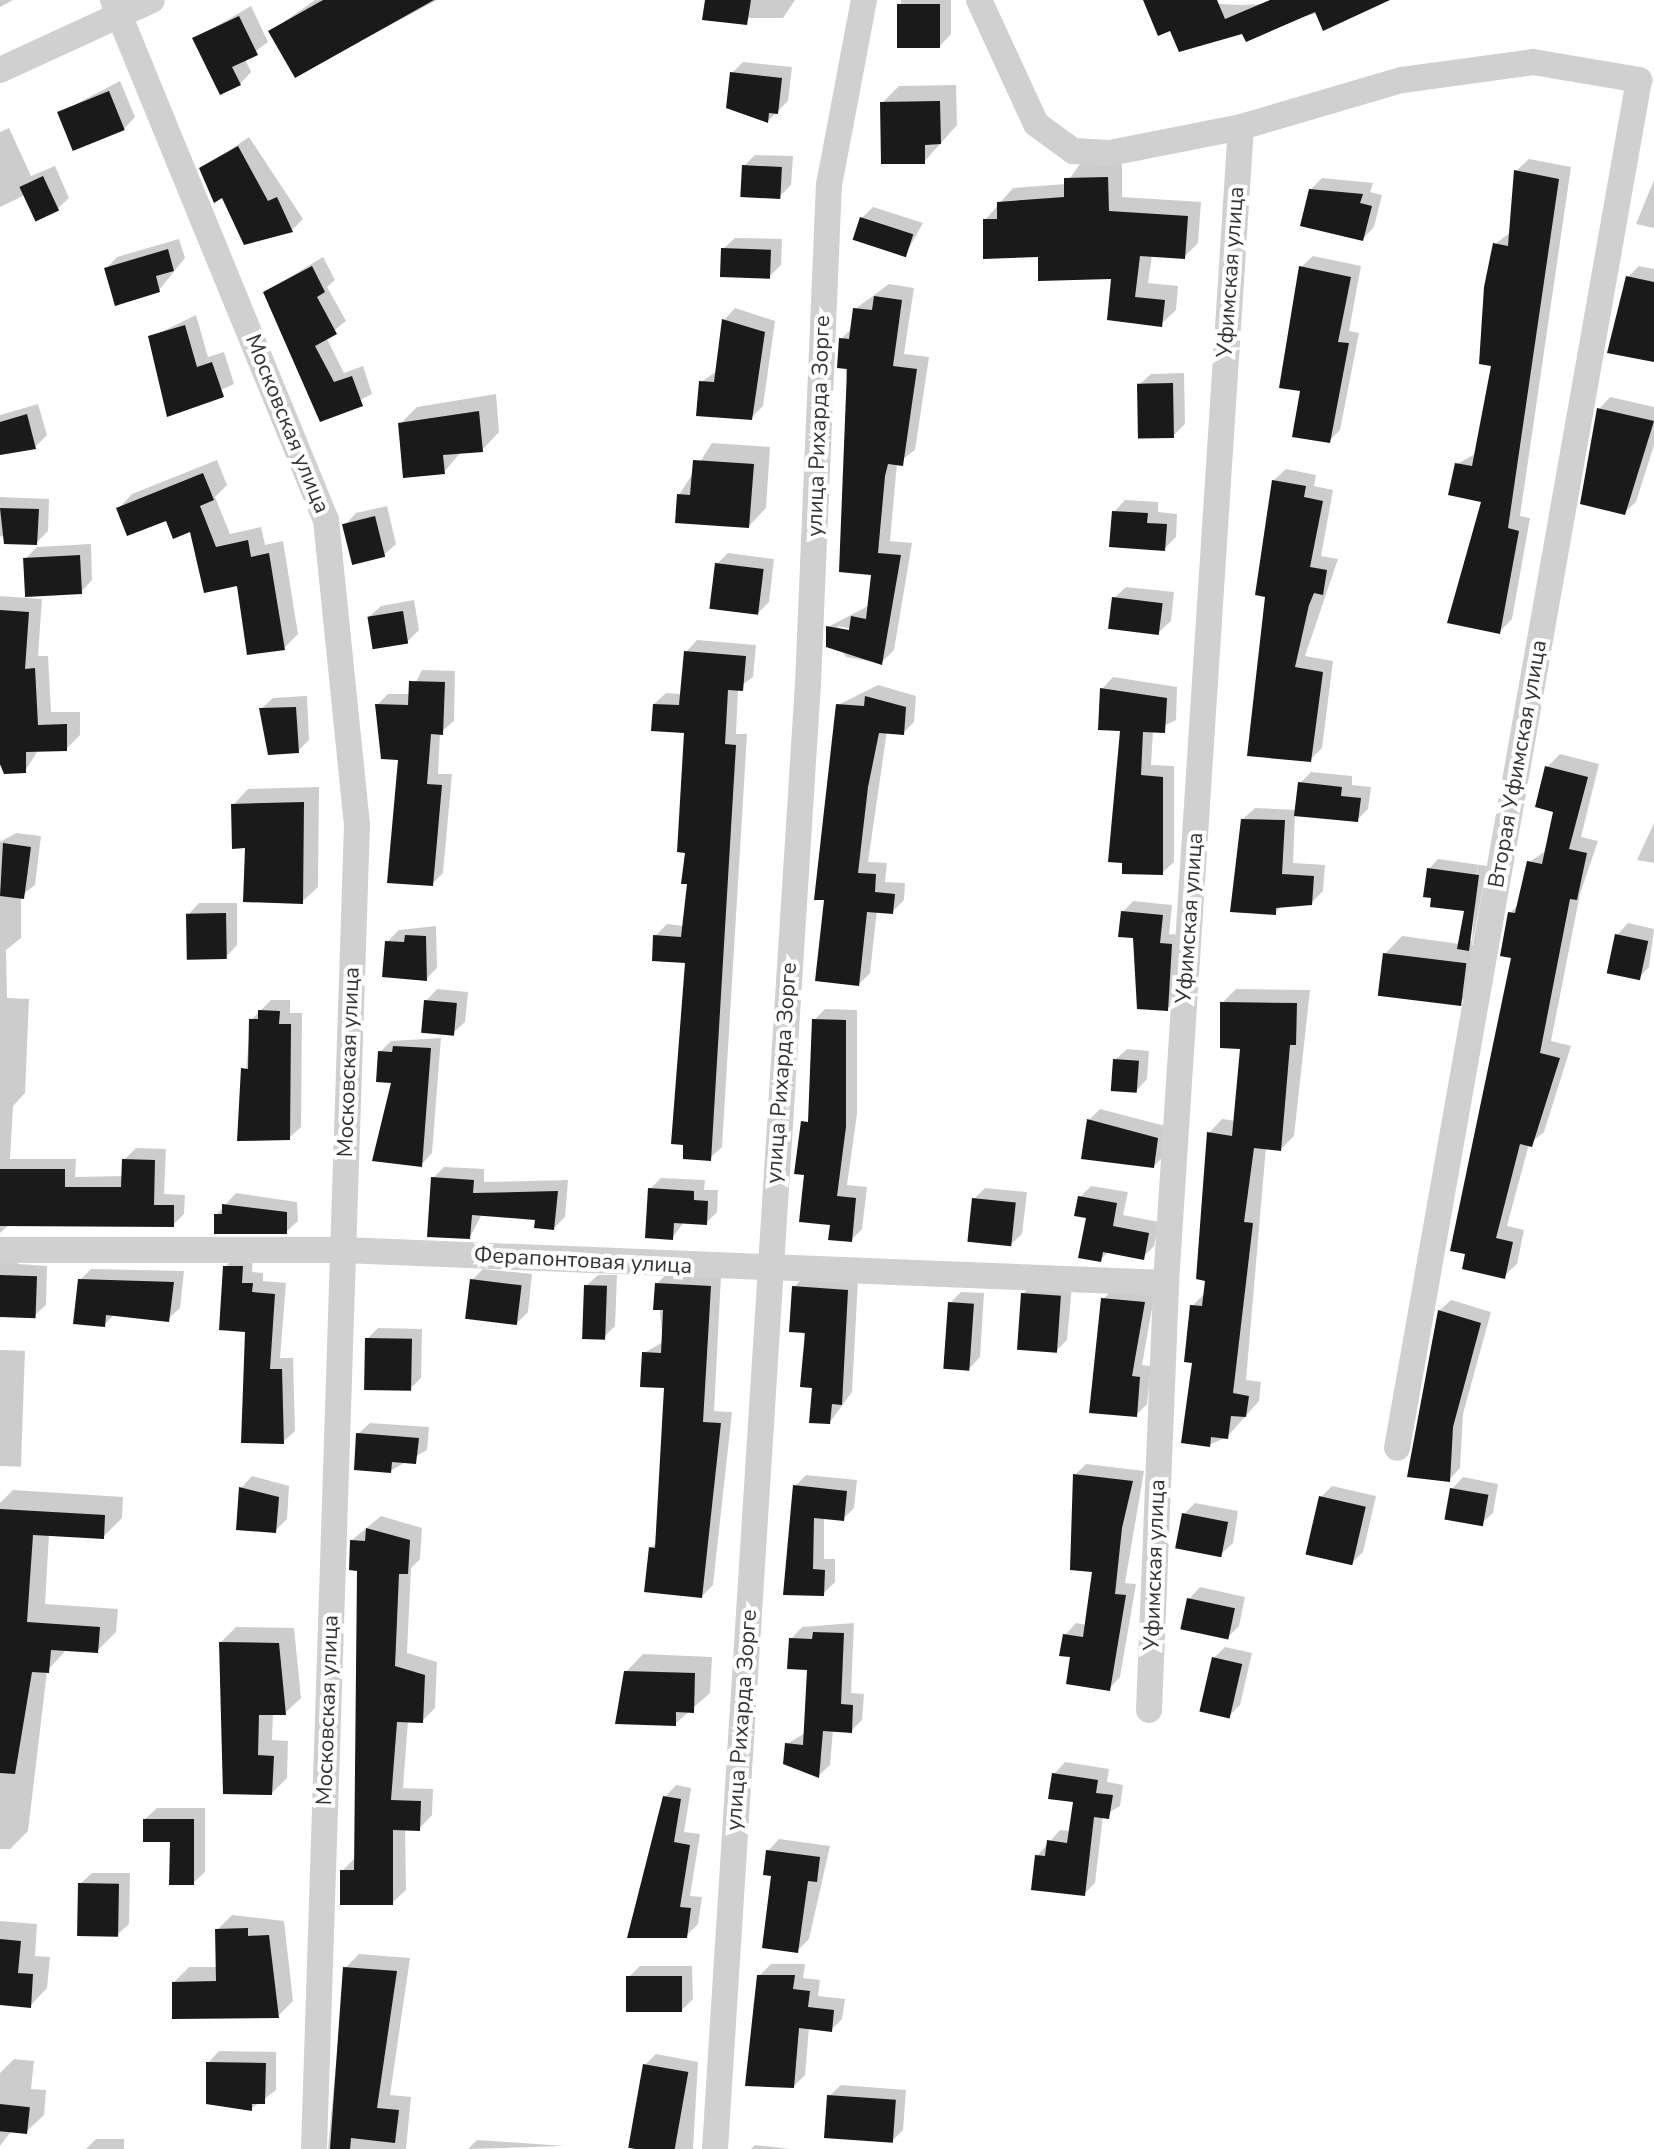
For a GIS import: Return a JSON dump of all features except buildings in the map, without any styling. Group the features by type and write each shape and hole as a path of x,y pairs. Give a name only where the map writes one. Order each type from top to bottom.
{"street":[{"path":"0,70 118,8 152,0"},
{"name":"улица Рихарда Зорге","path":"715,2149 808,684 829,185 864,0"},
{"path":"979,0 1036,124 1073,151 1110,153 1241,127"},
{"name":"Московская улица","path":"118,8 326,520 357,824 314,2149"},
{"name":"Вторая Уфимская улица","path":"1241,127 1402,80 1533,62 1639,80 1397,1448"},
{"name":"Уфимская улица","path":"1149,1710 1166,1283 1241,127"},
{"name":"Ферапонтовая улица","path":"0,1250 343,1250 769,1271 1166,1283"}]}
